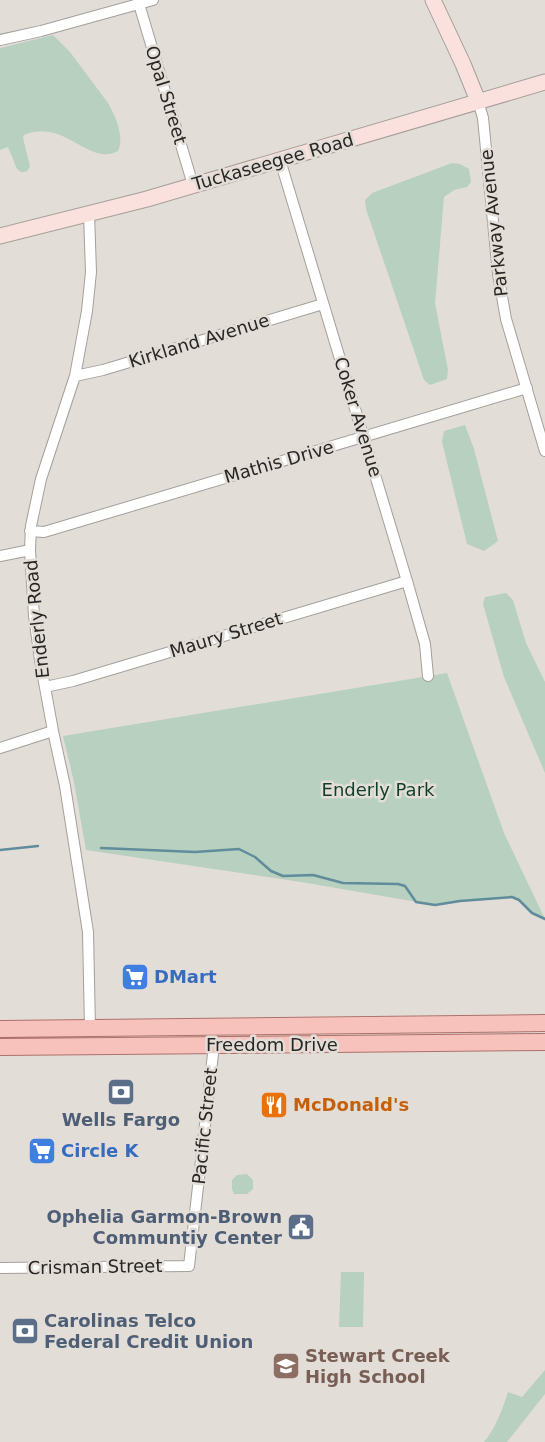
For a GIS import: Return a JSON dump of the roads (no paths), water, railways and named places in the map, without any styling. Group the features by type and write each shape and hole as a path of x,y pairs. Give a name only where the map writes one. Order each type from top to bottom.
{"main road":[{"name":"Parkway Avenue","path":"433,0 478,101"},
{"name":"Tuckaseegee Road","path":"0,236 193,186 545,82"},
{"name":"Freedom Drive","path":"0,1029 545,1023"},
{"path":"214,1045 223,1033 288,1033 314,1026"},
{"path":"493,1043 515,1034 545,1033"},
{"name":"Freedom Drive","path":"0,1047 545,1042"}],"street":[{"path":"0,40 41,31 153,0"},
{"name":"Opal Street","path":"139,4 193,186"},
{"name":"Parkway Avenue","path":"478,101 483,118 501,296 545,451"},
{"name":"Coker Avenue","path":"280,160 407,581 424,644 428,676"},
{"name":"Enderly Road","path":"89,214 91,272 75,376 41,479 30,532 30,550 34,616 45,687 65,786 88,932 90,1028"},
{"name":"Kirkland Avenue","path":"75,376 323,304"},
{"name":"Mathis Drive","path":"30,532 44,532 527,388"},
{"path":"0,556 30,550"},
{"name":"Maury Street","path":"45,687 82,678 407,581"},
{"path":"0,748 53,730"},
{"name":"Pacific Street","path":"189,1266 214,1045"},
{"name":"Crisman Street","path":"0,1268 189,1266"}],"waterway":[{"path":"0,850 38,846"},
{"path":"101,848 195,852 239,849 255,857 271,871 283,876 313,875 343,883 398,884 405,886 416,902 435,905 512,897 519,900 532,913 545,919"}],"place":[{"name":"DMart","path":"135,977"},
{"name":"Wells Fargo","path":"121,1092"},
{"name":"McDonald's","path":"274,1105"},
{"name":"Circle K","path":"42,1151"},
{"name":"Ophelia Garmon-Brown Communtiy Center","path":"301,1227"},
{"name":"Carolinas Telco Federal Credit Union","path":"25,1331"},
{"name":"Stewart Creek High School","path":"286,1366"}],"park label":[{"name":"Enderly Park","path":"378,790"}]}
